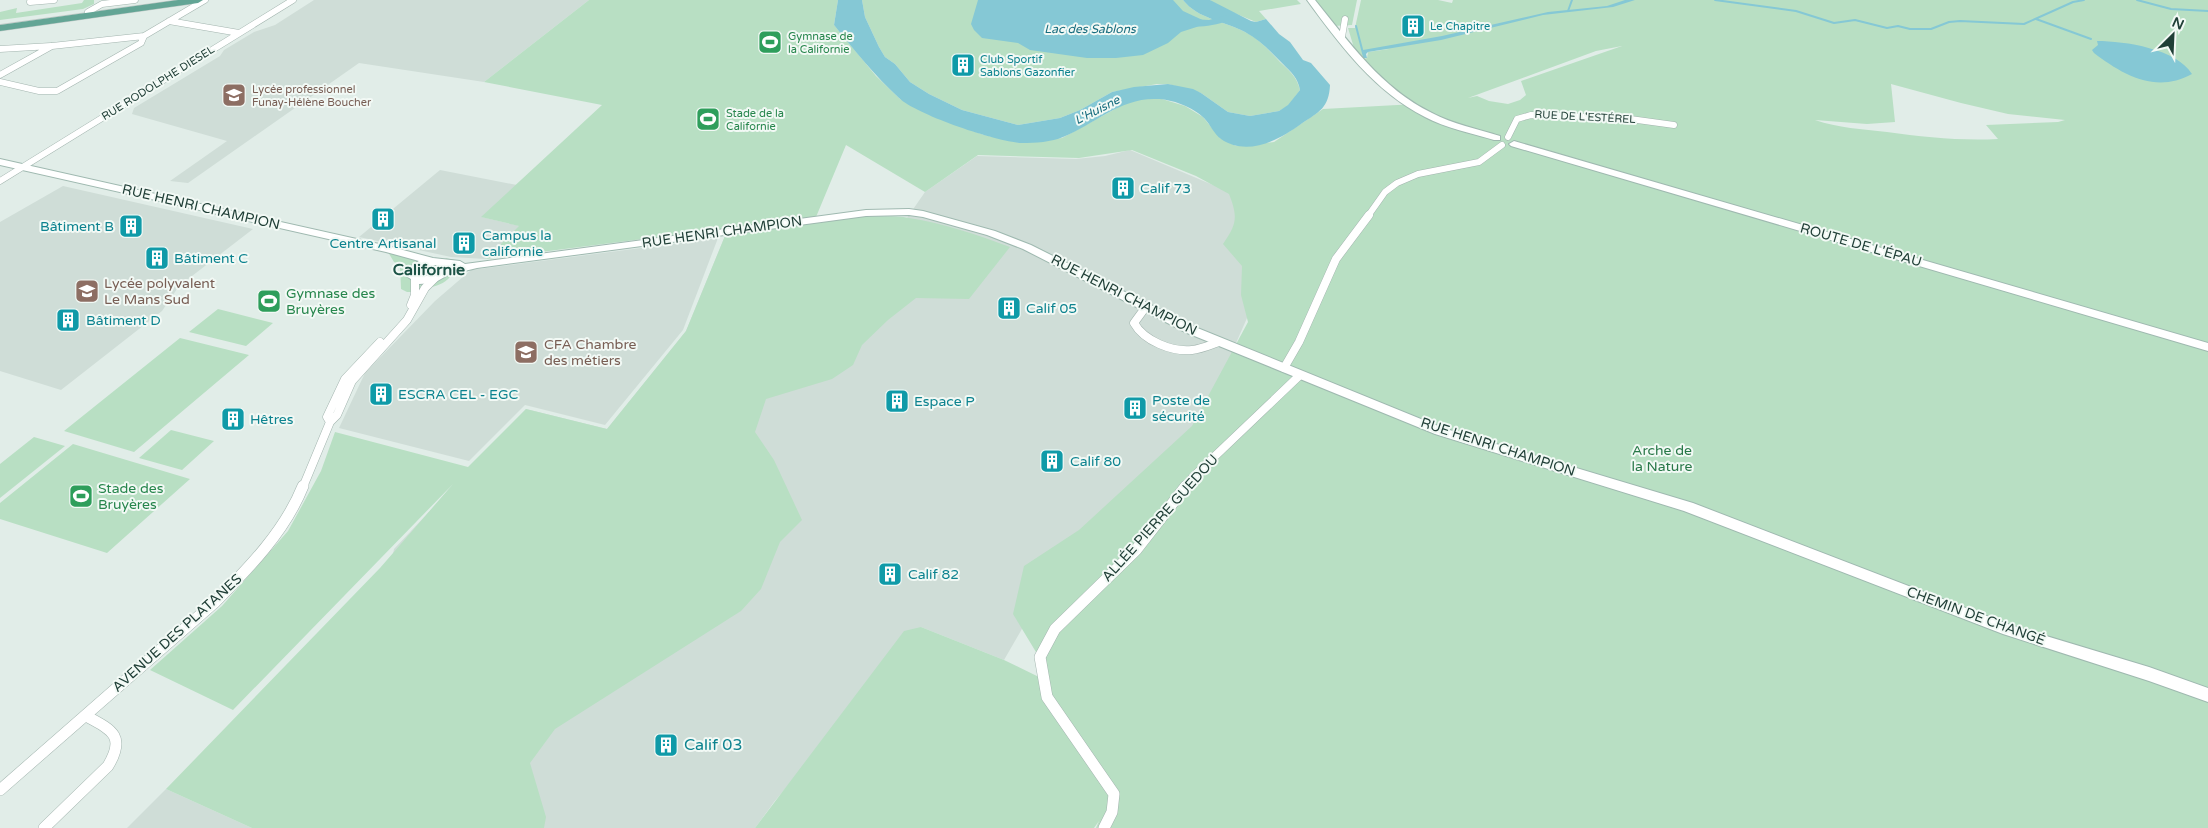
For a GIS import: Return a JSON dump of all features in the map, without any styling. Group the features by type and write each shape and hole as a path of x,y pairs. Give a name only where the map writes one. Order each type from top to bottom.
{"main road":[{"path":"0,26 175,0"},
{"path":"0,26 198,0"}],"street":[{"path":"30,2 54,0"},
{"path":"88,12 101,2 135,0"},
{"path":"0,49 52,46 144,36 205,0"},
{"name":"RUE RODOLPHE DIESEL","path":"0,181 293,0"},
{"path":"1311,0 1390,92 1408,104 1443,122 1505,141"},
{"path":"1342,38 1345,19"},
{"path":"169,21 239,33"},
{"path":"0,82 52,93 142,43 144,36"},
{"path":"0,75 52,46"},
{"path":"2,65 12,68"},
{"name":"RUE DE L'ESTÉREL","path":"1284,368 1299,342 1336,259 1386,192 1397,183 1418,174 1479,162 1505,141 1517,119 1531,115 1623,118 1674,125"},
{"name":"ROUTE DE L'ÉPAU","path":"1505,141 2208,347"},
{"name":"RUE HENRI CHAMPION","path":"0,162 401,252 444,267 477,265 866,213 909,212 956,222 1027,247 1145,308 1201,334 1439,431 1688,507 1747,528"},
{"path":"401,252 415,274 424,281 434,278 444,267"},
{"path":"415,274 431,261"},
{"name":"AVENUE DES PLATANES","path":"330,422 327,417 345,379 392,330 409,309 415,295 415,274"},
{"name":"AVENUE DES PLATANES","path":"0,790 215,602 260,554 297,501 330,422 337,415 352,382 407,320 425,288 434,278"},
{"path":"1145,308 1134,323 1142,336 1179,349 1191,350 1220,342"},
{"path":"1199,348 1201,334"},
{"name":"ALLÉE PIERRE GUEDOU","path":"1104,828 1110,820 1114,807 1114,794 1048,696 1040,657 1055,629 1136,550 1192,478 1300,374"},
{"name":"CHEMIN DE CHANGÉ","path":"1747,528 2008,630 2149,674 2208,695"},
{"path":"44,828 108,766 115,756 118,744 117,737 110,729 86,716"}],"shaded area":[{"name":"Lycée professionnel Funay-Hélène Boucher","path":"314,0 589,0 484,82 359,63 188,183 170,181 227,141 132,114 134,108 220,56 224,50 254,32 275,25"},
{"path":"1130,150 1232,193 1248,266 1251,309 1236,343 1236,352 1199,430 1037,603 1004,660 921,627 774,802 755,828 338,828 394,549 526,409 607,429 686,331 727,231 855,217 907,218 925,192 977,156 1076,159 1105,156"},
{"path":"440,170 517,185 482,217 520,226 486,259 451,257 359,237"},
{"name":"Lycée polyvalent Le Mans Sud","path":"63,186 253,229 179,286 162,311 61,390 0,371 0,222"},
{"name":"CFA Chambre des métiers","path":"718,238 683,330 605,425 525,405 469,461 339,428 365,373 435,301 471,270"},
{"path":"166,789 252,828 127,828"}],"green space":[{"path":"84,0 94,0 94,4 83,9 0,20 0,12 17,8 16,13 82,3"},
{"name":"Arche de la Nature","path":"589,0 838,0 834,25 876,76 900,99 935,117 984,135 1021,143 1062,138 1126,103 1141,98 1162,99 1185,106 1203,117 1220,138 1236,146 1274,142 1323,109 1416,104 1395,91 1363,59 1367,58 1368,52 1389,49 1364,51 1364,57 1361,58 1354,48 1348,28 1355,28 1361,0 1438,0 1452,3 1453,0 2208,0 2208,828 1096,828 1099,821 1094,828 755,828 904,631 921,627 1004,660 1043,679 1039,657 1013,614 1024,566 1079,530 1192,426 1248,322 1241,295 1242,266 1223,244 1235,220 1232,202 1229,194 1196,176 1132,150 1079,158 978,155 925,192 846,145 816,217 486,259 519,226 481,217 602,105 484,82","holes":["1622,46 1521,81 1526,95 1520,100 1508,104 1489,101 1477,96 1468,98 1596,51","1891,84 2008,114 2065,120 2058,122 1986,125 1998,139 1956,139 1915,135 1841,127 1815,120 1867,124 1895,122"]},
{"path":"862,0 1183,0 1204,16 1237,28 1259,41 1292,74 1300,90 1288,106 1279,111 1250,116 1228,112 1201,93 1168,84 1157,84 1112,92 1080,110 1060,118 1018,125 962,110 929,94 910,82 895,64 885,57 879,47 865,17"},
{"path":"1210,0 1297,0 1301,4 1259,11 1266,19 1256,22 1215,5"},
{"path":"1311,0 1357,0 1352,25 1333,26"},
{"path":"855,217 902,217 922,220 960,230 1010,247 969,299 916,298 888,320 862,345 853,365 832,379 766,399 755,432 774,460 802,520 780,542 761,589 741,611 555,729 530,763 546,817 544,828 252,828 166,789 380,568 453,484 233,710 150,670 222,606 288,531 321,471 335,432 468,467 526,409 607,429 686,331 727,231"},
{"path":"388,252 431,261 412,273 430,280 450,263 445,258 459,261 452,275 443,283 437,286 416,289 416,292 407,292 401,289 400,265 394,262"},
{"path":"218,309 273,323 246,346 189,332"},
{"path":"180,338 249,355 134,452 64,431"},
{"path":"171,430 214,441 182,470 139,458"},
{"path":"34,437 65,446 0,498 0,464"},
{"path":"73,444 190,479 107,553 0,519 0,503"}],"water":[{"name":"L'Huisne","path":"838,0 862,0 865,17 879,47 885,57 895,64 910,82 929,94 962,110 1018,125 1060,118 1080,110 1112,92 1134,87 1168,84 1193,89 1228,112 1250,116 1279,111 1288,105 1300,90 1298,82 1274,55 1250,35 1237,28 1204,16 1183,0 1210,0 1251,21 1256,22 1266,19 1279,34 1290,42 1303,60 1311,63 1330,85 1328,99 1322,109 1283,136 1273,141 1252,146 1231,144 1221,139 1204,118 1194,110 1162,99 1143,100 1119,107 1059,139 1022,143 995,138 922,112 899,98 873,72 834,25"},
{"name":"Lac des Sablons","path":"978,0 1173,0 1183,11 1209,23 1181,32 1168,43 1143,55 1116,58 1087,58 1030,50 1018,43 982,38 971,24"},
{"path":"1625,0 1635,0 1613,7 1543,15 1441,40 1368,52 1366,54 1367,58 1361,58 1364,57 1363,50 1442,36 1548,12 1607,6"},
{"path":"2097,41 2109,41 2149,48 2175,58 2185,65 2192,74 2179,80 2166,82 2153,82 2128,75 2094,53 2092,50 2098,45"}],"waterway":[{"path":"1568,11 1572,0"},
{"path":"1715,0 1796,11 1834,23 1855,20 1887,28 1898,26 1910,29 1931,29 1949,22 1960,21 2024,24 2073,2 2084,0"},
{"path":"2137,0 2171,9 2208,11"},
{"path":"1190,22 1209,23 1227,18"},
{"path":"2036,19 2091,39"},
{"path":"1356,26 1364,57"}],"place":[{"name":"Le Chapitre","path":"1413,26"},
{"name":"Gymnase de la Californie","path":"770,42"},
{"name":"Club Sportif Sablons Gazonfier","path":"963,65"},
{"name":"Lycée professionnel Funay-Hélène Boucher","path":"234,95"},
{"name":"Stade de la Californie","path":"708,119"},
{"name":"Calif 73","path":"1123,188"},
{"name":"Centre Artisanal","path":"383,219"},
{"name":"Bâtiment B","path":"131,226"},
{"name":"Campus la californie","path":"464,243"},
{"name":"Bâtiment C","path":"157,258"},
{"name":"Lycée polyvalent Le Mans Sud","path":"87,291"},
{"name":"Gymnase des Bruyères","path":"269,301"},
{"name":"Calif 05","path":"1009,308"},
{"name":"Bâtiment D","path":"68,320"},
{"name":"CFA Chambre des métiers","path":"526,352"},
{"name":"ESCRA CEL - EGC","path":"381,394"},
{"name":"Espace P","path":"897,401"},
{"name":"Poste de sécurité","path":"1135,408"},
{"name":"Hêtres","path":"233,419"},
{"name":"Calif 80","path":"1052,461"},
{"name":"Stade des Bruyères","path":"81,496"},
{"name":"Calif 82","path":"890,574"},
{"name":"Calif 03","path":"666,745"}],"district":[{"name":"Californie","path":"429,270"}]}
